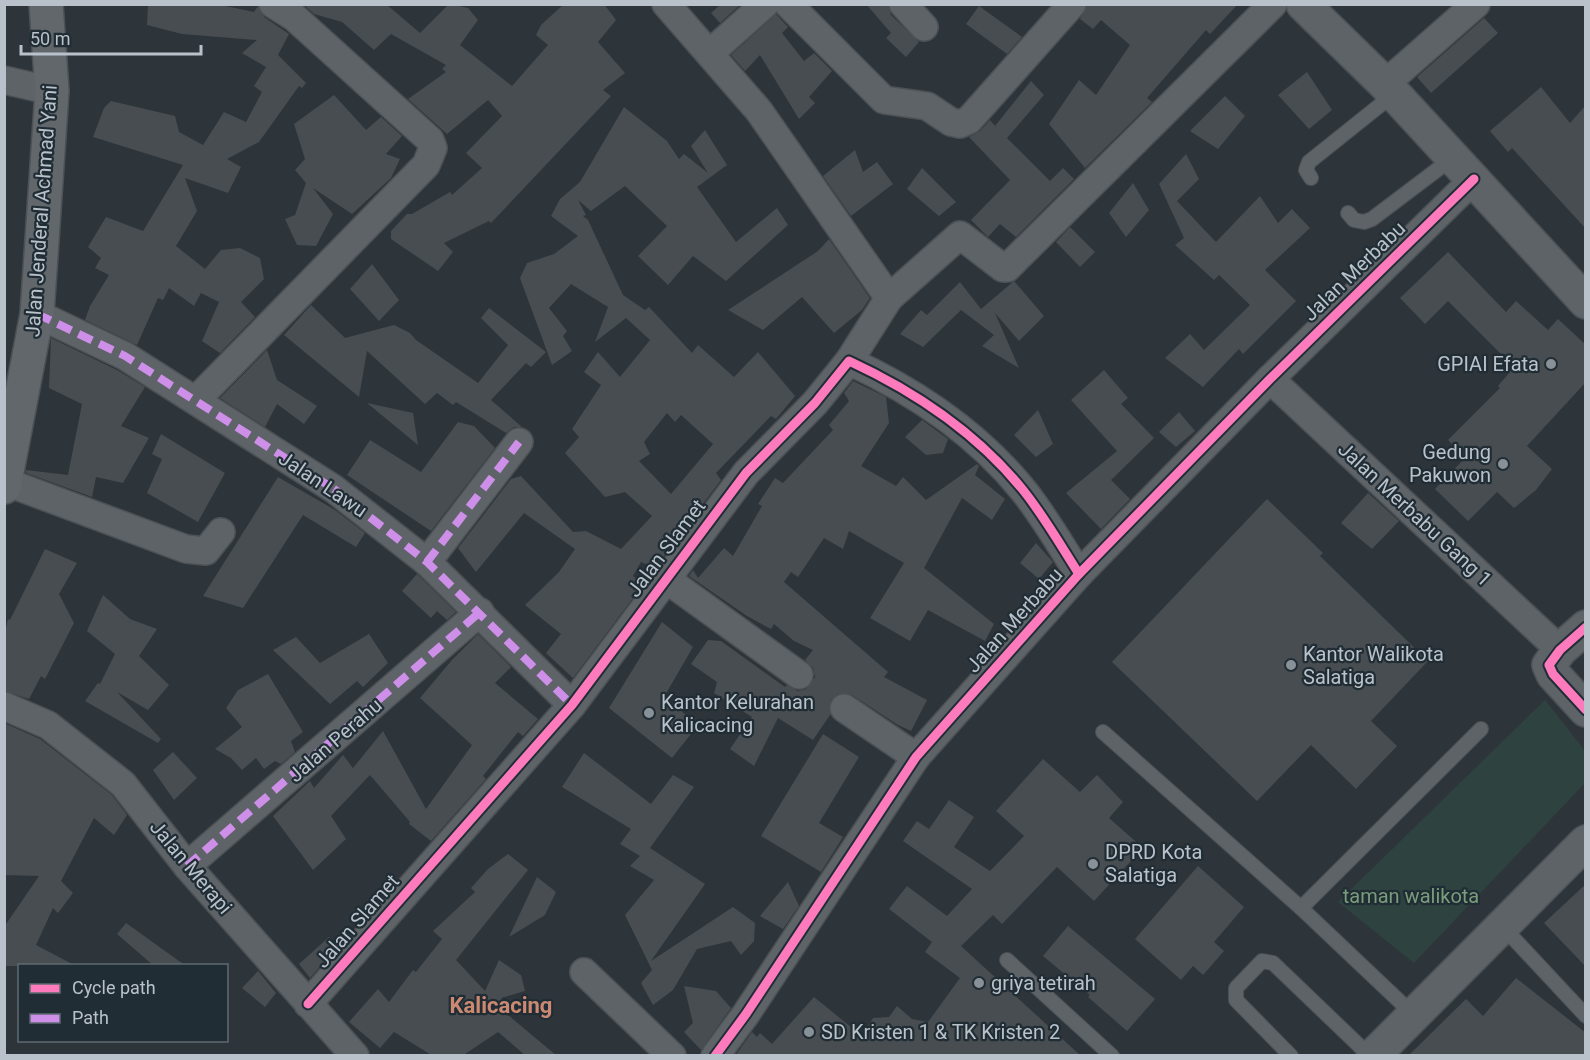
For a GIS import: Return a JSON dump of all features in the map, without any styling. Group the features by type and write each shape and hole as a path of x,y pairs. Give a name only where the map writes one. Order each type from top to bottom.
{"main road":[{"name":"Jalan Jenderal Achmad Yani","path":"5,485 10,434 37,314 52,91 46,4"}],"street":[{"path":"196,400 426,165 433,148 430,140 380,93 294,17 273,4"},
{"path":"666,4 710,53 781,142 838,229 889,298"},
{"path":"710,53 765,4"},
{"path":"788,4 884,100 927,106 951,122 960,124 969,120 1072,4"},
{"path":"903,4 924,27"},
{"name":"Jalan Slamet","path":"308,1004 572,705 746,473 815,403 849,361 889,298 960,235 1003,268 1007,268 1273,4"},
{"path":"1304,4 1390,88 1586,302"},
{"path":"1390,88 1476,4"},
{"path":"4,80 52,91"},
{"name":"Jalan Merbabu","path":"715,1056 746,1014 916,757 1079,574 1270,379 1464,168"},
{"name":"Jalan Lawu","path":"37,314 125,357 334,489 427,562 572,705"},
{"path":"849,361 897,384 932,406 994,458 1024,491 1079,574"},
{"name":"Jalan Merbabu Gang 1","path":"1270,379 1560,650"},
{"path":"427,562 519,442"},
{"path":"5,485 186,549 206,550 221,532"},
{"path":"666,579 799,675"},
{"name":"Jalan Perahu","path":"187,866 480,612"},
{"path":"1586,627 1560,650 1551,661 1550,670 1586,711"},
{"name":"Jalan Merapi","path":"4,706 48,725 98,762 123,784 187,866 355,1056"},
{"path":"844,708 916,757"},
{"path":"1371,1056 1586,842"},
{"path":"584,972 672,1056"}],"lane":[{"path":"1311,178 1306,170 1309,162 1390,88"},
{"path":"1348,213 1354,220 1364,222 1372,219 1464,168"},
{"path":"1301,908 1481,729"},
{"path":"1103,732 1301,908 1414,1015"},
{"path":"1502,926 1586,1016"},
{"path":"1007,960 1112,1056"},
{"path":"1291,1056 1236,1000 1236,988 1262,961 1273,963 1371,1056"}],"green space":[{"name":"taman walikota","path":"1545,700 1585,751 1585,783 1414,963 1338,902"}],"building":[{"path":"148,4 216,4 254,12 258,6 264,17 289,34 278,55 306,83 302,88 299,86 259,142 227,159 241,167 228,193 185,178 197,211 176,246 205,269 221,250 240,248 260,258 264,279 241,302 255,317 220,353 202,341 219,302 201,293 194,306 169,288 163,300 158,298 137,345 85,320 90,306 109,275 95,268 101,258 88,247 106,217 143,231 183,165 93,137 104,108 111,101 175,116 179,132 203,145 224,112 246,122 262,92 254,86 266,67 242,53 257,40 182,34 147,25"},
{"path":"303,4 386,4 420,33 449,4 468,8 478,20 460,45 512,86 548,45 536,35 541,25 564,4 604,4 616,20 598,42 625,73 603,90 611,96 491,223 489,221 444,243 453,252 438,271 391,239 391,231 407,214 412,214 450,192 452,195 482,168 466,153 502,116 488,100 447,134 408,99 446,72 442,69 446,65 391,34 374,50 342,22 314,14"},
{"path":"721,4 741,4 720,23 711,13"},
{"path":"866,4 888,4 891,15 919,42 906,57 886,38 891,33"},
{"path":"1087,4 1238,4 1210,34 1206,30 1147,98 1152,102 1085,168 1049,124 1079,80 1096,95 1130,45 1101,20 1093,29 1080,19"},
{"path":"979,6 1022,37 1007,54 966,24"},
{"path":"776,14 788,27 782,33 804,61 814,53 832,71 809,97 815,103 799,119 760,55 745,71 731,55"},
{"path":"1484,18 1498,33 1431,93 1417,77"},
{"path":"1307,72 1332,110 1309,129 1278,95"},
{"path":"1031,81 1044,95 1007,138 1050,181 1063,168 1074,179 1016,237 1000,224 988,237 971,220 1010,180 969,137 980,131 990,120 995,126"},
{"path":"1541,87 1570,123 1586,105 1586,229 1512,148 1508,152 1490,131"},
{"path":"334,95 366,130 381,117 402,136 386,154 400,159 391,178 352,214 313,188 333,214 316,246 297,245 285,219 295,215 306,183 295,170 305,159 294,124"},
{"path":"1225,96 1245,116 1218,149 1190,131"},
{"path":"624,107 667,141 679,159 684,154 708,173 691,146 705,130 727,165 697,187 736,242 777,208 788,225 726,281 693,256 668,285 638,256 667,226 625,186 591,211 578,200 586,215 583,216 588,220 623,295 645,310 649,307 692,353 698,345 734,377 758,352 795,396 776,419 771,416 716,473 721,480 693,517 672,535 676,540 655,568 641,562 633,576 643,584 631,596 633,598 573,678 546,653 561,634 525,605 559,572 575,549 524,513 476,572 458,548 511,479 521,476 573,532 586,531 621,549 652,516 625,492 605,497 565,453 579,437 572,429 601,385 584,372 598,352 620,377 650,340 626,318 595,342 608,307 571,284 549,308 567,331 563,336 572,351 552,365 520,278 527,263 554,254 578,236 551,216 560,199 580,182","holes":["667,413 675,422 681,415 713,444 671,494 639,461 650,454 644,442"]},
{"path":"855,150 863,172 877,162 893,184 851,216 823,176"},
{"path":"1186,154 1199,179 1177,201 1216,242 1260,196 1278,223 1292,209 1310,228 1265,270 1296,301 1243,354 1239,349 1203,387 1165,358 1190,334 1204,350 1250,305 1219,275 1214,280 1175,245 1184,238 1159,184"},
{"path":"922,168 956,202 939,216 907,189"},
{"path":"1133,183 1149,210 1126,237 1109,213"},
{"path":"1070,227 1095,252 1080,267 1056,242"},
{"path":"829,239 870,298 862,310 834,333 802,297 763,330 728,310 818,251"},
{"path":"1448,252 1506,312 1516,301 1548,330 1558,319 1586,345 1586,382 1527,446 1552,469 1536,490 1514,508 1497,492 1468,521 1435,489 1465,458 1448,440 1500,388 1498,386 1514,367 1448,301 1425,324 1400,298"},
{"path":"372,264 399,300 379,321 350,289"},
{"path":"1014,281 1044,316 1019,341 995,313 1019,368 982,346 994,335 961,310 923,347 900,334 921,310 927,315 960,282 981,309"},
{"path":"311,305 345,338 394,325 410,333 416,340 478,383 508,345 481,318 489,308 546,352 531,367 526,363 491,400 522,427 514,427 506,433 456,402 453,405 437,393 425,404 367,351 359,397 284,335"},
{"path":"51,338 117,370 145,387 121,426 149,438 123,483 96,477 92,497 26,473 26,470 68,475 82,404 49,388"},
{"path":"267,350 277,380 317,406 304,424 277,404 265,427 220,398"},
{"path":"1104,370 1128,398 1121,404 1154,438 1111,480 1130,499 1101,529 1066,493 1117,451 1071,400"},
{"path":"853,381 886,397 889,423 861,466 896,486 903,477 926,500 977,464 979,466 975,475 1005,499 992,520 962,498 924,568 994,624 985,641 928,610 910,641 870,618 904,563 849,531 843,549 824,538 798,577 791,572 784,582 888,672 884,677 927,700 911,731 852,695 838,694 831,700 830,715 813,740 778,718 754,766 730,749 752,717 714,693 717,682 691,664 708,640 721,641 785,687 787,685 798,691 806,689 815,677 813,668 805,660 813,650 794,641 774,624 771,629 747,616 689,576 693,570 698,578 724,548 733,556 762,506 758,504 775,478 783,483 833,430 829,425 849,401 844,393"},
{"path":"367,403 413,413 418,445"},
{"path":"1038,410 1053,444 1036,457 1014,435"},
{"path":"1179,412 1195,431 1176,447 1159,432"},
{"path":"922,420 948,439 943,453 926,455 905,437"},
{"path":"458,422 474,426 495,448 431,531 347,475 370,440 421,472"},
{"path":"161,434 225,473 198,522 147,493 162,459 152,454"},
{"path":"278,477 335,510 365,533 356,547 303,515 243,608 203,596"},
{"path":"1368,493 1399,521 1372,549 1341,523"},
{"path":"1267,499 1323,553 1320,556 1428,661 1371,721 1397,746 1356,789 1311,745 1257,801 1112,662"},
{"path":"1036,543 1053,562 1039,579 1020,563"},
{"path":"45,549 77,563 59,594 74,623 45,679 41,676 29,699 4,691 4,637 8,619 10,620"},
{"path":"417,574 456,612 447,620 437,611 431,618 402,591"},
{"path":"103,595 130,619 157,629 139,656 169,685 148,710 117,692 161,739 158,743 85,701 98,683 100,684 115,654 87,631"},
{"path":"662,622 693,647 664,697 698,725 672,758 609,708"},
{"path":"369,634 388,663 363,687 357,681 330,704 273,650 296,637 320,663"},
{"path":"478,634 511,667 495,683 538,719 523,736 518,732 483,776 486,779 431,841 409,824 410,822 370,775 331,816 346,839 313,870 273,816 310,781 314,788 343,755 353,768 383,731 426,809 472,745 420,698 452,660"},
{"path":"268,674 303,732 291,741 295,752 281,764 275,761 264,769 256,758 242,770 231,758 215,749 242,727 226,708 238,690"},
{"path":"4,723 40,739 112,795 127,815 114,835 94,818 61,881 73,893 58,913 53,908 36,945 72,964 4,966 4,927 39,876 4,875"},
{"path":"823,734 859,757 819,823 843,837 821,872 761,836"},
{"path":"173,752 197,778 174,800 153,770"},
{"path":"584,753 651,804 673,775 694,787 650,848 705,884 651,961 733,907 755,923 754,941 741,955 731,941 697,949 673,990 653,1005 641,983 652,970 625,915 654,880 630,866 640,856 620,844 631,829 562,787"},
{"path":"1043,759 1080,792 1097,775 1123,802 1109,818 1143,848 1094,901 1057,867 1002,924 993,915 961,946 1081,1056 735,1056 752,1032 757,1037 760,1033 772,1044 814,997 862,1036 873,1018 889,1017 897,1006 912,1019 928,1022 960,978 925,952 932,942 889,909 907,886 947,916 972,889 903,841 917,821 929,829 949,800 974,817 954,847 990,871 1024,836 996,811"},
{"path":"508,854 528,870 456,960 485,991 499,960 521,975 525,991 501,998 513,1010 508,1015 557,1056 526,1056 498,1032 462,1056 433,1056 394,1032 380,1048 349,1022 378,989 389,1002 413,970 416,972 442,939 433,931 475,892 471,888 488,869"},
{"path":"1198,866 1244,907 1214,942 1224,951 1203,975 1193,966 1181,980 1135,939"},
{"path":"537,877 556,892 545,915 509,937"},
{"path":"788,882 799,906 783,929 760,916"},
{"path":"1586,884 1586,967 1544,923"},
{"path":"126,923 183,964 152,964 117,934"},
{"path":"1068,926 1155,999 1127,1031 1088,997 1090,995 1043,956"},
{"path":"329,937 337,947 310,978 299,964"},
{"path":"258,971 276,993 265,1007 242,988"},
{"path":"1516,978 1586,1033 1586,1056 1408,1056 1466,999 1483,1016"},
{"path":"684,986 716,991 731,1008 701,1050 684,1032 693,1023"}],"marked path":[{"path":"37,314 125,356 334,489 427,562 572,705"},
{"path":"427,562 519,442"},
{"path":"187,866 480,612"}],"cycle path":[{"path":"715,1056 746,1014 916,757 1079,574 1270,379 1474,179"},
{"path":"308,1004 572,705 746,473 815,403 849,361 898,386 944,415 985,450 1005,469 1031,500 1079,574"},
{"path":"1586,627 1560,650 1549,665 1553,674 1586,710"}],"place":[{"name":"GPIAI Efata","path":"1551,364"},
{"name":"Gedung Pakuwon","path":"1503,464"},
{"name":"Kantor Walikota Salatiga","path":"1291,665"},
{"name":"Kantor Kelurahan Kalicacing","path":"649,713"},
{"name":"DPRD Kota Salatiga","path":"1093,864"},
{"name":"griya tetirah","path":"979,983"},
{"name":"SD Kristen 1 & TK Kristen 2","path":"809,1032"}],"district":[{"name":"Kalicacing","path":"501,1005"}]}
